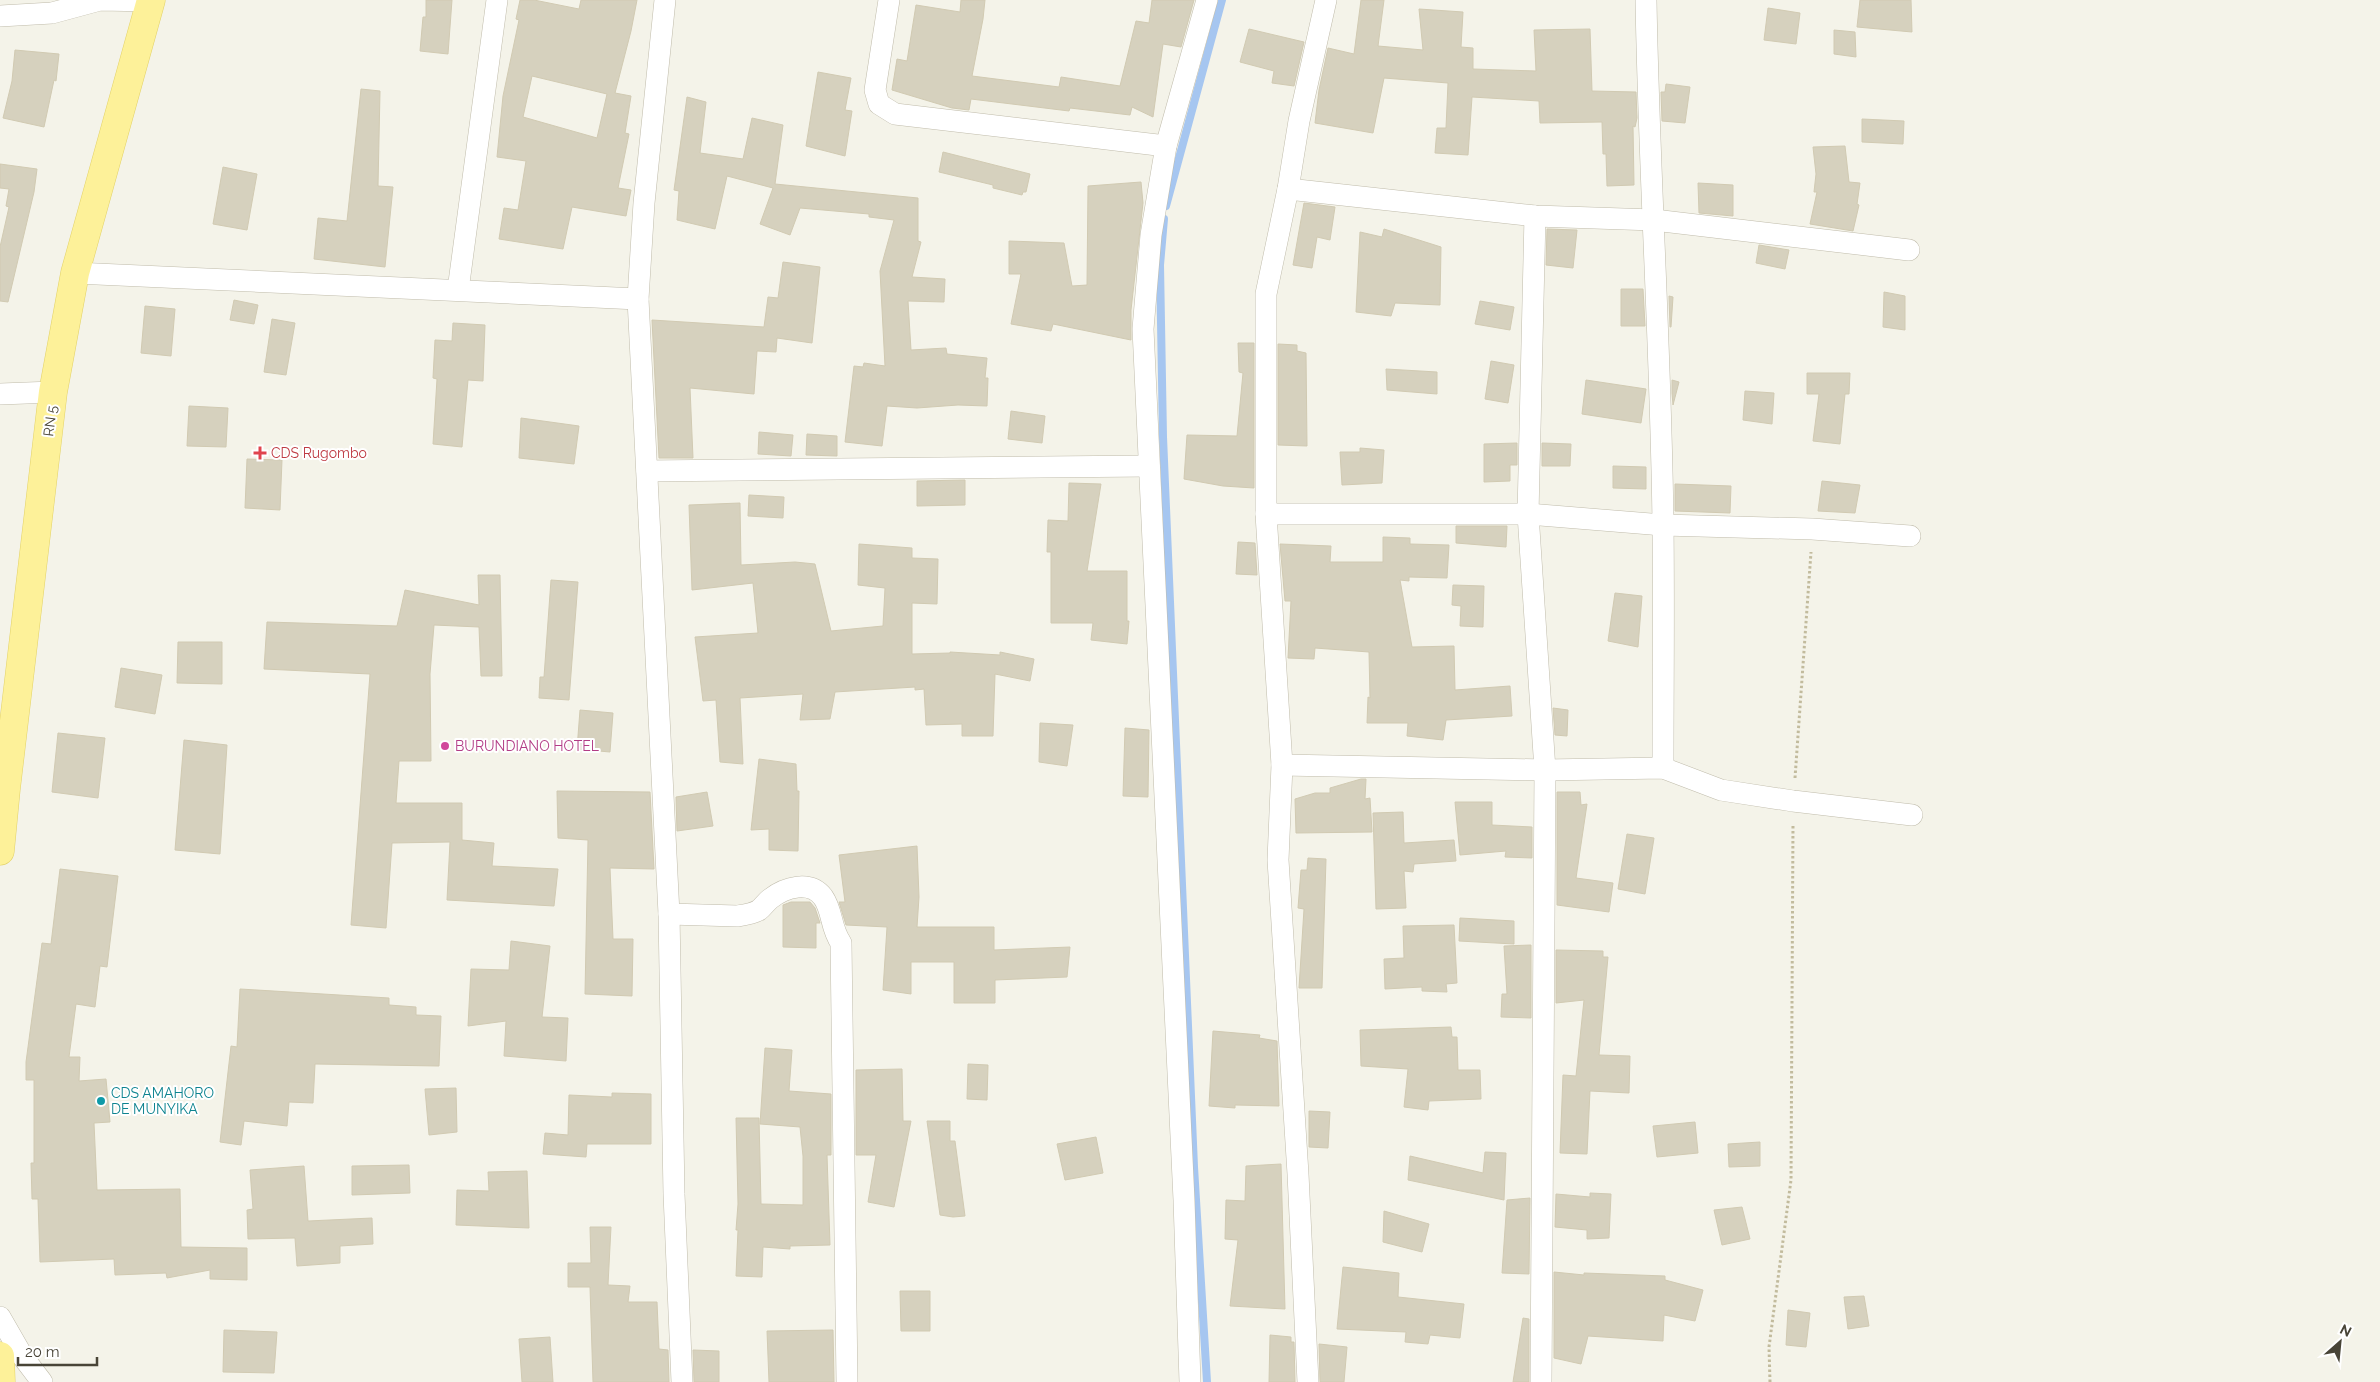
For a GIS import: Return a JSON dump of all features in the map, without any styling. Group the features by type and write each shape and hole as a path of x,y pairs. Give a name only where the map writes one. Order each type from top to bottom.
{"main road":[{"name":"RN 5","path":"0,852 3,789 53,392 75,273 151,1"},
{"path":"0,1356 1,1382"}],"street":[{"path":"0,16 52,13 100,0 151,1"},
{"path":"458,290 497,0"},
{"path":"665,0 644,203 638,299 669,914 674,1194 682,1382"},
{"path":"889,0 875,90 879,104 895,114 1166,146"},
{"path":"1190,1382 1184,1200 1143,329 1151,235 1166,146 1207,0"},
{"path":"1308,1382 1298,1174 1278,860 1282,764 1266,514 1266,294 1288,189 1299,121 1326,0"},
{"path":"1646,0 1648,134 1654,220 1663,525 1663,768"},
{"path":"1288,189 1535,216 1654,220 1909,250"},
{"path":"1535,216 1528,514 1545,770 1541,1382"},
{"path":"75,273 638,299"},
{"path":"0,394 53,392"},
{"path":"647,471 1149,466"},
{"path":"1266,514 1528,514 1663,525 1812,529 1910,536"},
{"path":"1282,764 1545,770 1663,768 1721,790 1793,801 1912,815"},
{"path":"669,914 737,916 747,914 758,910 779,893 800,887 810,888 822,896 829,909 833,932 841,943 847,1382"},
{"path":"0,1317 23,1357 42,1382"}],"path":[{"path":"1770,1382 1769,1347 1790,1180 1793,801 1812,529"}],"building":[{"path":"426,0 452,0 448,54 420,51 423,17 426,17"},
{"path":"520,0 534,0 579,9 581,0 637,0 615,93 631,96 625,133 629,134 618,188 631,190 626,216 572,207 563,249 499,239 504,208 518,210 526,161 497,157 503,96 519,20 516,19","holes":["532,76 607,94 597,138 523,117"]},
{"path":"961,0 985,0 972,76 1059,87 1061,77 1120,86 1136,21 1149,23 1152,0 1194,0 1181,47 1163,44 1153,117 1132,107 1130,115 1070,108 1069,111 971,99 969,110 952,108 892,90 897,59 907,61 916,5 960,12"},
{"path":"1361,0 1384,0 1378,46 1423,50 1419,9 1463,12 1461,47 1473,48 1473,69 1536,71 1534,30 1590,29 1592,91 1636,92 1637,118 1635,127 1633,126 1634,185 1607,186 1602,122 1540,123 1539,101 1472,97 1468,155 1435,153 1437,128 1446,128 1448,83 1384,78 1373,133 1315,123 1319,90 1328,48 1354,54"},
{"path":"1860,0 1911,0 1912,32 1857,27"},
{"path":"1768,8 1800,13 1796,44 1764,40"},
{"path":"1249,29 1304,42 1294,86 1272,83 1274,71 1240,62"},
{"path":"1834,30 1855,32 1856,57 1834,54"},
{"path":"15,50 59,54 56,81 54,80 44,127 3,118 12,81"},
{"path":"818,72 851,78 845,110 852,111 845,156 806,146"},
{"path":"1666,84 1690,87 1685,123 1662,121 1661,92 1665,92"},
{"path":"361,89 380,91 378,186 393,187 385,267 314,259 318,218 347,221"},
{"path":"687,97 706,102 700,153 743,159 752,118 783,125 775,184 918,198 918,241 921,242 912,277 945,279 944,302 908,301 911,350 946,348 947,354 987,358 985,378 988,378 987,406 958,405 917,408 887,406 882,446 845,442 854,366 863,367 864,363 885,366 880,271 894,220 869,217 869,214 800,208 790,235 760,224 773,188 727,176 715,229 677,220 679,191 674,190"},
{"path":"1862,119 1904,121 1903,144 1862,142"},
{"path":"1845,146 1849,182 1860,183 1857,204 1859,205 1853,231 1810,224 1817,192 1814,192 1816,174 1813,147"},
{"path":"943,152 1030,174 1026,192 1023,192 1022,195 993,188 993,185 939,172"},
{"path":"0,164 37,169 34,192 8,302 0,301 0,247 9,207 6,206 9,189 0,188"},
{"path":"223,167 257,174 247,230 213,224"},
{"path":"1141,182 1143,203 1131,310 1131,340 1053,324 1051,331 1011,324 1021,274 1009,274 1009,241 1064,243 1072,286 1087,285 1088,186"},
{"path":"1698,183 1733,185 1733,216 1699,213"},
{"path":"1304,203 1335,207 1330,240 1317,237 1312,268 1293,265"},
{"path":"1384,229 1441,247 1440,305 1395,303 1391,316 1356,312 1360,232 1382,237"},
{"path":"1547,229 1577,230 1573,268 1546,265"},
{"path":"1759,245 1789,250 1785,269 1756,263"},
{"path":"783,262 820,267 812,343 777,338 776,352 757,351 754,394 690,388 693,458 659,458 652,320 764,327 768,297 778,298"},
{"path":"1621,289 1643,289 1645,326 1621,326"},
{"path":"1884,292 1905,296 1905,330 1883,327"},
{"path":"1669,296 1673,297 1671,327 1670,327"},
{"path":"234,300 258,305 254,324 230,320"},
{"path":"1480,301 1514,307 1510,330 1475,324"},
{"path":"145,306 175,309 171,356 141,353"},
{"path":"272,319 295,323 286,375 264,372"},
{"path":"453,323 485,325 483,381 468,380 462,447 433,444 437,379 433,378 435,340 452,341"},
{"path":"1238,343 1254,343 1254,488 1223,486 1184,479 1187,435 1237,436 1243,373 1239,372"},
{"path":"1278,344 1297,345 1297,351 1306,353 1307,446 1278,445"},
{"path":"1491,361 1514,365 1508,403 1485,399"},
{"path":"1386,369 1437,372 1437,394 1387,390"},
{"path":"1807,373 1850,373 1849,394 1845,394 1840,444 1813,441 1819,394 1807,394"},
{"path":"1586,380 1646,389 1641,423 1582,414"},
{"path":"1672,380 1679,382 1673,405 1672,393"},
{"path":"1745,391 1774,393 1772,424 1743,420"},
{"path":"189,406 228,408 226,447 187,446"},
{"path":"1011,411 1045,416 1042,443 1008,439"},
{"path":"521,418 579,426 574,464 519,458"},
{"path":"759,432 793,435 791,456 758,454"},
{"path":"807,434 837,436 837,456 806,455"},
{"path":"1517,443 1517,465 1510,465 1510,481 1484,482 1484,444"},
{"path":"1542,443 1571,444 1570,466 1542,466"},
{"path":"1360,448 1384,450 1382,483 1342,485 1340,452 1360,452"},
{"path":"247,459 282,460 280,510 245,508"},
{"path":"1613,466 1646,467 1646,489 1613,488"},
{"path":"965,480 965,505 917,506 917,481"},
{"path":"1822,481 1860,485 1855,513 1818,511"},
{"path":"1069,483 1101,484 1087,571 1127,571 1127,621 1129,621 1127,644 1091,640 1093,623 1051,623 1051,552 1047,552 1048,520 1068,521"},
{"path":"1675,484 1731,486 1730,513 1675,511"},
{"path":"749,495 784,497 783,518 748,516"},
{"path":"740,503 741,565 795,562 815,564 831,631 883,626 885,588 858,585 859,544 912,548 912,558 938,559 937,604 912,603 912,654 950,652 1000,655 1000,652 1034,659 1030,681 995,674 993,736 962,736 962,724 926,725 924,689 915,690 915,687 835,692 830,719 800,720 803,694 740,698 743,764 720,762 716,700 703,701 695,637 758,633 753,583 692,590 689,505"},
{"path":"1456,526 1507,526 1506,547 1456,543"},
{"path":"1383,537 1410,538 1410,544 1449,545 1447,578 1409,577 1409,581 1400,580 1412,647 1454,646 1455,690 1510,686 1512,716 1446,720 1443,740 1407,736 1408,723 1367,723 1368,697 1370,698 1369,652 1315,648 1314,659 1288,658 1291,601 1285,601 1280,544 1331,546 1330,562 1383,562"},
{"path":"1238,542 1255,543 1257,575 1236,574"},
{"path":"478,575 500,575 502,676 481,676 479,627 434,625 430,674 431,761 399,761 396,803 462,803 462,840 494,843 492,866 558,869 554,906 447,900 450,842 392,843 386,928 351,925 370,674 264,669 267,622 397,626 405,590 479,605"},
{"path":"551,580 578,582 569,700 539,698 540,677 544,677"},
{"path":"1453,585 1484,586 1483,627 1460,626 1461,606 1452,605"},
{"path":"1615,593 1642,596 1638,647 1608,641"},
{"path":"178,642 222,642 222,684 177,683"},
{"path":"121,668 162,675 155,714 115,707"},
{"path":"1553,708 1568,710 1567,736 1555,735"},
{"path":"580,710 613,713 610,752 577,749"},
{"path":"1040,723 1073,725 1067,766 1039,762"},
{"path":"1125,728 1149,730 1148,797 1123,796"},
{"path":"58,733 105,738 98,798 52,792"},
{"path":"184,740 227,745 220,854 175,850"},
{"path":"759,759 796,764 797,791 799,791 798,851 769,850 769,829 751,830"},
{"path":"1366,779 1365,799 1370,798 1372,832 1296,833 1295,799 1315,793 1330,793 1330,788"},
{"path":"557,791 650,792 654,869 610,868 613,939 633,939 632,996 585,994 588,840 558,838"},
{"path":"707,792 713,826 677,831 676,797"},
{"path":"1557,792 1580,792 1581,805 1587,804 1576,878 1613,883 1609,912 1557,905"},
{"path":"1455,802 1492,802 1492,825 1532,827 1532,858 1505,857 1506,851 1460,855"},
{"path":"1403,812 1404,843 1454,840 1456,861 1414,864 1413,872 1404,871 1406,908 1376,909 1373,813"},
{"path":"1627,834 1654,838 1645,894 1618,889"},
{"path":"917,846 919,897 917,927 994,927 994,950 1070,947 1067,977 995,980 995,1003 954,1003 954,962 911,962 911,994 883,990 887,927 846,925 839,902 845,902 839,855"},
{"path":"1308,858 1326,859 1322,988 1299,988 1304,909 1298,908 1301,870 1307,870"},
{"path":"60,869 118,876 107,967 100,966 95,1007 76,1004 69,1057 80,1057 79,1081 106,1079 110,1122 94,1123 97,1190 180,1189 181,1247 247,1248 247,1280 210,1279 210,1270 167,1278 166,1273 115,1275 114,1259 40,1262 38,1199 32,1199 31,1163 34,1163 34,1080 26,1080 26,1062 42,943 51,944"},
{"path":"791,902 810,902 815,908 820,923 816,923 816,948 783,947 783,905"},
{"path":"1460,918 1514,921 1514,944 1459,941"},
{"path":"1454,925 1457,983 1446,984 1447,992 1422,991 1422,987 1385,989 1384,959 1404,958 1403,926"},
{"path":"511,941 550,946 542,1017 568,1018 566,1061 504,1056 506,1021 468,1026 471,969 509,970"},
{"path":"1531,945 1531,1018 1501,1017 1502,994 1507,994 1504,946"},
{"path":"1556,950 1603,951 1603,957 1608,957 1599,1055 1630,1056 1629,1093 1590,1091 1587,1154 1560,1153 1563,1075 1576,1076 1584,1000 1556,1003"},
{"path":"240,989 389,998 389,1005 416,1007 416,1015 441,1016 439,1066 315,1064 313,1103 289,1102 287,1126 244,1121 241,1145 220,1142 231,1046 237,1047"},
{"path":"1451,1027 1452,1037 1457,1037 1458,1070 1480,1070 1481,1099 1429,1101 1428,1110 1404,1107 1408,1069 1361,1066 1360,1030"},
{"path":"1213,1031 1260,1035 1259,1038 1277,1041 1279,1106 1235,1105 1235,1108 1209,1106"},
{"path":"765,1048 792,1050 789,1091 831,1094 831,1155 827,1155 830,1245 790,1246 790,1249 763,1247 762,1277 736,1276 738,1204 736,1118 759,1118 761,1204 803,1205 803,1156 800,1127 760,1124"},
{"path":"968,1064 988,1065 987,1100 967,1099"},
{"path":"902,1069 903,1121 911,1121 894,1207 868,1202 876,1155 856,1155 856,1070"},
{"path":"456,1088 457,1132 429,1135 425,1089"},
{"path":"612,1093 651,1094 651,1144 587,1144 586,1157 543,1154 545,1133 568,1135 569,1095 612,1097"},
{"path":"1309,1111 1330,1112 1328,1148 1309,1147"},
{"path":"927,1121 950,1121 950,1141 955,1141 965,1216 940,1215"},
{"path":"1695,1122 1698,1153 1657,1157 1653,1126"},
{"path":"1096,1137 1103,1173 1065,1180 1057,1144"},
{"path":"1760,1142 1760,1166 1729,1167 1728,1144"},
{"path":"1485,1152 1506,1153 1504,1200 1408,1180 1410,1156 1483,1173"},
{"path":"1281,1164 1285,1309 1230,1306 1238,1240 1225,1239 1226,1200 1245,1201 1246,1166"},
{"path":"409,1165 410,1193 352,1195 352,1166"},
{"path":"304,1166 308,1221 372,1218 373,1244 340,1246 340,1263 297,1266 295,1238 248,1239 247,1210 253,1209 250,1170"},
{"path":"527,1171 529,1228 456,1225 457,1190 489,1191 488,1172"},
{"path":"1590,1193 1611,1194 1609,1238 1587,1239 1587,1230 1555,1227 1556,1194 1590,1197"},
{"path":"1530,1198 1529,1274 1502,1273 1507,1200"},
{"path":"1742,1207 1750,1239 1722,1245 1714,1210"},
{"path":"1384,1211 1429,1224 1422,1252 1383,1242"},
{"path":"590,1227 611,1227 608,1285 630,1286 628,1302 657,1302 659,1349 668,1350 669,1382 593,1382 590,1287 568,1287 568,1263 591,1263"},
{"path":"1343,1267 1399,1273 1398,1297 1464,1304 1460,1338 1430,1335 1428,1344 1405,1342 1406,1332 1337,1329"},
{"path":"1554,1272 1584,1275 1584,1273 1665,1276 1665,1280 1703,1290 1695,1321 1664,1315 1663,1341 1588,1336 1581,1364 1554,1358"},
{"path":"900,1291 930,1291 930,1331 901,1331"},
{"path":"1864,1296 1869,1326 1848,1329 1844,1297"},
{"path":"1788,1310 1810,1313 1806,1347 1786,1345"},
{"path":"1523,1318 1529,1319 1529,1382 1513,1382"},
{"path":"224,1330 277,1332 274,1373 223,1372"},
{"path":"833,1330 834,1382 769,1382 767,1331"},
{"path":"1270,1335 1291,1337 1291,1342 1294,1342 1295,1382 1269,1382"},
{"path":"550,1337 553,1382 522,1382 519,1339"},
{"path":"1319,1344 1347,1347 1344,1382 1320,1382"},
{"path":"693,1350 719,1351 719,1382 694,1382"}],"waterway":[{"path":"1166,206 1222,0"},
{"path":"1164,219 1160,265 1163,437 1194,1167 1207,1382"}],"place":[{"name":"CDS Rugombo","path":"260,453"},
{"name":"BURUNDIANO HOTEL","path":"445,746"},
{"name":"CDS AMAHORO DE MUNYIKA","path":"101,1101"}]}
